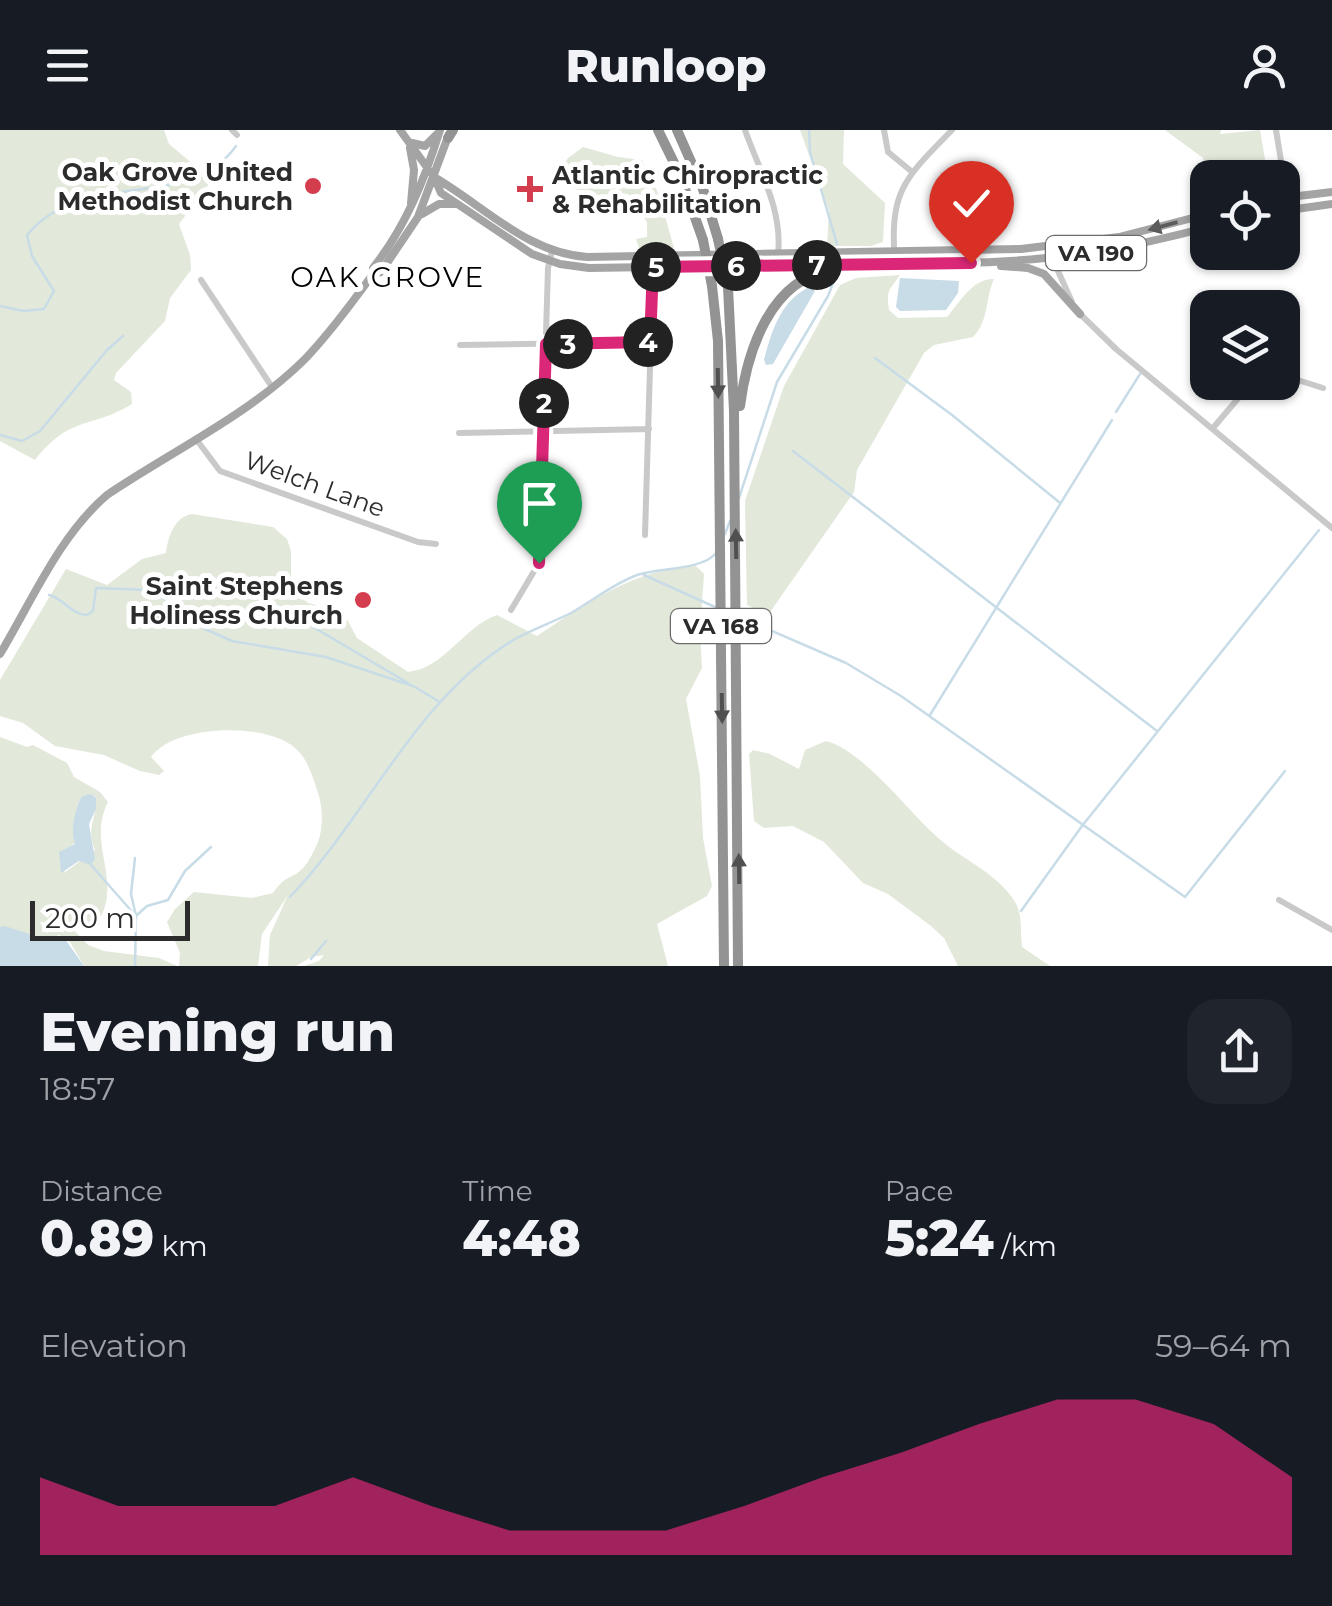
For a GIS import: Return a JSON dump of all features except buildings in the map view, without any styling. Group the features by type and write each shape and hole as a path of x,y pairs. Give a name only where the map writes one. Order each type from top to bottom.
{"highway":[{"name":"VA 168","path":"677,130 703,189 718,239 728,287 733,348 738,966"},
{"name":"VA 168","path":"659,133 680,175 703,240 718,340 724,966"},
{"path":"735,502 742,390 758,336 781,298 806,278 834,270 964,263"}],"main road":[{"name":"VA 190","path":"400,130 441,193 524,249 550,262 579,268 982,263 1126,248 1190,231"},
{"path":"408,141 422,147 446,132"},
{"path":"414,216 428,168 446,132"},
{"path":"0,654 68,540 92,508 272,387 314,348 414,216 434,177 446,132"},
{"path":"408,141 414,175 414,216"},
{"name":"VA 190","path":"434,177 523,236 552,251 587,257 1056,246 1122,236 1190,219"},
{"path":"1300,196 1332,192"},
{"path":"414,216 440,204 457,204"},
{"path":"1300,208 1332,204"},
{"path":"739,266 747,261 772,260 778,254"},
{"path":"982,263 1039,272 1053,281 1080,314"}],"street":[{"path":"746,130 773,205 778,254"},
{"path":"884,130 888,152 911,171"},
{"path":"895,263 894,212 911,171 952,130"},
{"path":"1276,130 1280,160"},
{"path":"1056,246 1062,282 1080,314 1103,338 1332,528"},
{"path":"511,610 539,563 552,251"},
{"path":"645,535 653,267"},
{"path":"201,280 272,387"},
{"path":"460,345 650,342"},
{"path":"1300,381 1324,388"},
{"path":"1213,428 1237,400"},
{"path":"459,433 649,429"},
{"name":"Welch Lane","path":"195,438 220,470 418,542 436,544"},
{"path":"1279,900 1332,930"}],"shaded area":[{"path":"0,130 164,130 169,144 212,180 179,224 191,270 170,298 165,321 116,373 114,380 131,392 132,404 71,429 35,460 0,441"},
{"path":"800,130 844,130 843,164 885,203 883,242 871,246 827,246 829,211"},
{"path":"1165,130 1221,130 1220,134 1260,130 1265,160 1203,158"},
{"path":"583,147 642,160 659,195 674,248 639,248 636,239 647,237 647,222 628,194 608,199 572,188 557,175 568,158"},
{"path":"900,275 888,298 889,310 898,318 947,317 973,287 994,279 982,324 973,337 934,345 924,353 857,470 854,492 768,615 747,605 745,501 784,386 840,285 856,278"},
{"path":"192,514 273,527 287,539 291,577 298,595 308,603 332,609 348,621 357,638 408,672 433,663 474,628 497,615 537,636 593,600 632,581 674,568 696,566 704,574 702,668 686,699 700,776 703,838 712,886 707,896 657,924 668,966 304,966 324,955 296,966 268,966 270,935 288,895 262,934 258,966 179,966 180,953 167,922 194,892 252,898 273,893 309,860 320,837 322,813 304,758 295,748 264,734 221,730 179,738 163,746 151,757 164,771 159,775 140,771 104,755 55,746 23,723 0,716 0,680 66,569 107,585 142,559 166,553 176,523"},
{"path":"0,737 27,747 33,745 67,763 74,777 100,792 108,802 101,834 107,881 103,912 93,928 75,919 69,925 88,945 104,951 159,958 177,966 84,966 70,942 59,935 44,938 0,927","holes":["96,796 91,828 95,850 64,873 75,843 81,797"]},
{"path":"826,741 856,757 943,842 1008,892 1018,907 1022,947 1050,966 958,966 944,938 888,894 863,883 824,842 793,826 764,828 754,821 749,754 753,750 770,754 799,769 805,750"}],"water":[{"path":"900,278 959,281 958,293 946,310 900,311 896,307"},
{"path":"809,287 815,291 773,364 766,365 770,338 779,318 791,301"},
{"path":"81,797 96,797 96,809 89,824 95,859 91,865 79,861 61,873 59,852 75,844 77,808"},
{"path":"0,927 41,938 63,936 84,966 0,966"}],"waterway":[{"path":"809,130 810,152 837,244"},
{"path":"0,306 23,311 44,309 54,291 32,256 27,235 50,214 106,194 191,179 216,167 236,146"},
{"path":"739,498 777,382 836,276"},
{"path":"0,435 22,441 40,431 123,336"},
{"path":"875,358 1059,502"},
{"path":"1116,412 1140,374"},
{"path":"930,715 1112,420"},
{"path":"793,451 1157,731"},
{"path":"725,534 730,521"},
{"path":"1021,911 1082,826 1319,530"},
{"path":"290,897 420,726 480,664 515,639 571,613 628,579 701,563 716,553"},
{"path":"644,575 715,607"},
{"path":"237,582 408,683"},
{"path":"49,595 87,615 93,611 96,588 147,590 205,629 232,641 326,657 413,686"},
{"path":"742,618 846,663 901,696 1185,897 1285,771"},
{"path":"415,687 438,701"},
{"path":"137,915 147,906 168,900 185,871 211,847"},
{"path":"135,858 131,894 136,916 135,966"},
{"path":"91,865 135,915"},
{"path":"311,959 326,941"}],"place":[{"name":"Oak Grove United Methodist Church","path":"313,186"},
{"name":"Atlantic Chiropractic & Rehabilitation","path":"530,189"},
{"name":"Saint Stephens Holiness Church","path":"363,600"}],"district":[{"name":"OAK GROVE","path":"388,277"}],"route":[{"path":"539,563 546,344 650,342 653,267 971,263"}]}
